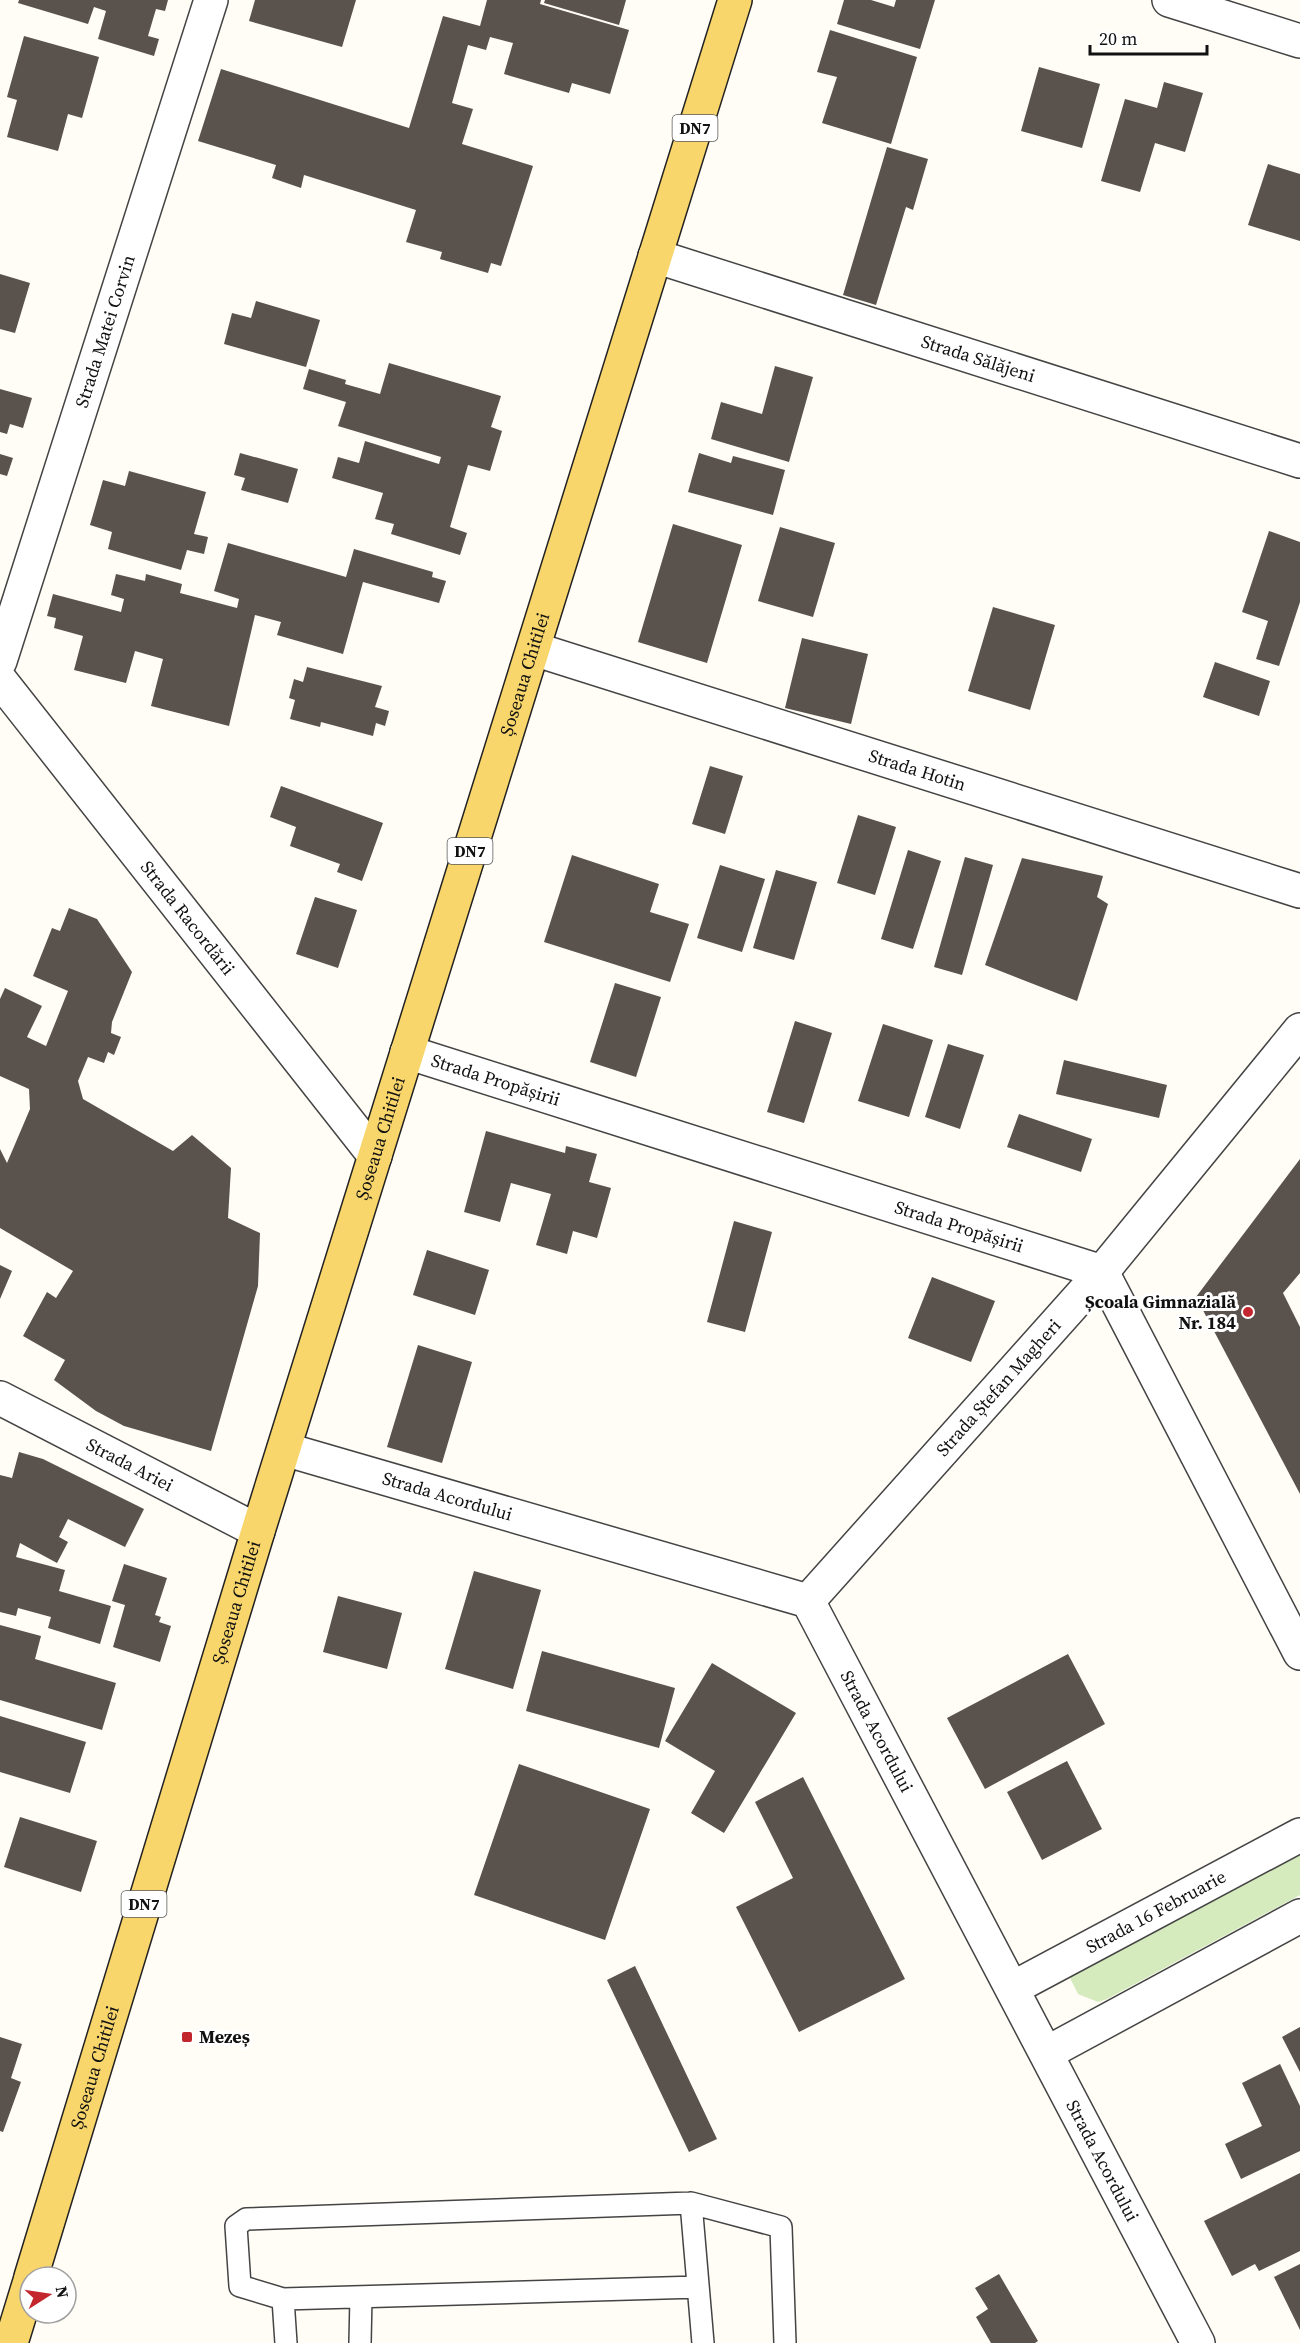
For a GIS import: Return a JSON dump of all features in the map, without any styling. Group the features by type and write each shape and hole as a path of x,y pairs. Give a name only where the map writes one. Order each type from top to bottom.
{"main road":[{"name":"Șoseaua Chitilei","path":"35,2265 258,1531 735,0"},
{"path":"11,2343 18,2320"}],"street":[{"name":"Strada Matei Corvin","path":"0,661 211,0"},
{"path":"1169,0 1300,41"},
{"name":"Strada Sălăjeni","path":"655,256 1300,461"},
{"name":"Strada Hotin","path":"534,649 1300,891"},
{"name":"Strada Racordării","path":"0,680 375,1156"},
{"name":"Strada Ștefan Magheri","path":"808,1601 1102,1272 1300,1030"},
{"name":"Strada Propășirii","path":"407,1052 1102,1272"},
{"path":"1102,1272 1300,1653"},
{"name":"Strada Ariei","path":"0,1398 258,1531"},
{"name":"Strada Acordului","path":"284,1449 808,1601 1198,2343"},
{"name":"Strada 16 Februarie","path":"1013,1988 1300,1835"},
{"path":"1047,2053 1300,1916"}],"lane":[{"path":"691,2203 703,2343"},
{"path":"698,2287 283,2299 240,2286 236,2226 246,2219 691,2203 781,2227 784,2343"},
{"path":"360,2343 361,2296"},
{"path":"283,2299 286,2343"}],"green space":[{"path":"1300,1842 1300,1895 1107,1999 1098,2002 1078,1994 1070,1978 1071,1967"}],"building":[{"path":"19,0 168,0 165,11 156,9 148,36 159,39 154,56 98,39 106,11 94,7 88,24 18,3"},
{"path":"255,0 356,0 342,47 249,21"},
{"path":"487,0 541,0 540,4 629,30 610,94 572,83 569,93 504,74 513,43 490,37 486,50 468,45 452,103 473,109 462,144 533,166 501,266 491,263 488,273 440,259 442,252 406,242 416,210 304,175 301,188 272,178 276,165 198,141 221,69 409,128 443,16 480,26"},
{"path":"545,0 626,0 619,25 544,3"},
{"path":"844,0 871,0 894,7 896,0 935,0 920,49 837,24"},
{"path":"830,30 917,57 891,144 822,123 837,77 817,72"},
{"path":"24,36 99,57 82,118 68,114 58,151 7,137 17,100 7,97"},
{"path":"1039,67 1100,84 1082,148 1021,131"},
{"path":"1164,82 1203,93 1185,152 1155,143 1140,192 1101,181 1125,99 1157,108"},
{"path":"887,147 928,159 913,210 906,207 876,305 843,295"},
{"path":"1268,164 1300,174 1300,241 1248,225"},
{"path":"0,274 30,283 15,333 0,329"},
{"path":"256,301 320,320 306,367 224,344 232,313 251,318"},
{"path":"389,363 501,396 491,427 502,431 490,471 468,465 450,527 467,533 460,555 391,534 394,524 375,519 383,493 332,478 338,457 359,463 365,441 439,464 441,457 338,426 346,402 303,389 309,369 346,380 345,384 380,394"},
{"path":"775,366 813,377 789,462 711,439 721,402 762,414"},
{"path":"0,389 32,398 23,428 10,424 7,434 0,432"},
{"path":"240,453 298,469 288,503 241,490 245,478 234,475"},
{"path":"699,453 731,463 733,456 785,470 773,515 688,492"},
{"path":"0,454 13,458 7,476 0,474"},
{"path":"129,471 206,492 194,534 208,537 204,554 187,550 181,570 108,549 112,532 90,525 103,480 125,486"},
{"path":"673,524 742,545 707,663 638,642"},
{"path":"780,527 835,543 813,617 758,601"},
{"path":"1269,531 1300,542 1300,602 1279,666 1256,659 1268,621 1242,612"},
{"path":"228,543 346,577 354,549 433,572 432,577 446,581 439,603 363,582 343,654 277,635 281,622 255,615 229,726 151,706 163,659 135,651 126,683 74,670 83,636 54,628 56,618 47,616 53,594 121,612 124,599 111,595 116,574 145,581 146,574 182,584 180,593 237,608 239,599 214,591"},
{"path":"993,607 1055,625 1030,710 968,691"},
{"path":"802,638 868,654 851,724 785,708"},
{"path":"1215,662 1270,681 1259,716 1203,697"},
{"path":"307,667 382,686 375,707 389,711 385,726 376,723 373,736 321,722 320,727 290,719 295,700 289,698 294,679 303,682"},
{"path":"710,766 743,776 725,834 692,824"},
{"path":"281,786 383,823 362,881 337,872 340,864 290,846 296,827 270,817"},
{"path":"858,815 896,827 875,895 837,883"},
{"path":"908,850 941,861 913,949 881,939"},
{"path":"572,855 659,884 650,912 689,924 670,982 544,942"},
{"path":"965,857 993,865 962,975 934,967"},
{"path":"1022,858 1103,876 1097,897 1108,904 1077,1001 985,965"},
{"path":"720,865 765,879 742,952 697,938"},
{"path":"776,870 817,882 794,960 753,948"},
{"path":"315,897 357,910 338,968 296,954"},
{"path":"69,908 97,919 132,972 112,1022 111,1033 121,1037 114,1055 108,1052 104,1063 88,1057 78,1081 83,1099 173,1151 192,1135 231,1168 228,1218 260,1233 258,1286 211,1451 124,1426 96,1411 54,1380 65,1360 23,1336 47,1292 56,1298 73,1271 0,1228 0,1149 7,1163 30,1109 29,1089 0,1076 0,999 5,988 42,1006 27,1037 46,1046 68,991 33,976 52,928 60,931"},
{"path":"615,983 661,997 636,1077 590,1062"},
{"path":"795,1021 832,1033 804,1123 767,1112"},
{"path":"883,1024 933,1040 909,1117 858,1101"},
{"path":"948,1044 984,1055 960,1129 925,1117"},
{"path":"1064,1060 1167,1085 1159,1118 1056,1094"},
{"path":"1019,1114 1092,1139 1081,1172 1007,1147"},
{"path":"486,1131 565,1153 566,1146 597,1154 589,1182 611,1188 597,1238 573,1231 567,1254 536,1245 551,1194 511,1183 500,1222 464,1212"},
{"name":"Școala Gimnazială Nr. 184","path":"1300,1159 1300,1273 1283,1293 1300,1327 1300,1494 1196,1297"},
{"path":"734,1221 772,1232 745,1332 707,1322"},
{"path":"427,1250 489,1270 475,1315 413,1295"},
{"path":"0,1265 12,1271 0,1299"},
{"path":"932,1277 995,1301 971,1362 908,1338"},
{"path":"418,1345 472,1362 442,1463 387,1447"},
{"path":"19,1452 43,1459 144,1509 125,1547 68,1519 59,1537 68,1542 57,1563 20,1543 16,1557 65,1570 59,1591 111,1606 100,1644 48,1628 51,1617 18,1608 16,1616 0,1612 0,1475 12,1478"},
{"path":"124,1564 167,1578 155,1615 161,1617 159,1622 171,1626 160,1662 113,1647 125,1605 112,1601"},
{"path":"474,1571 541,1590 513,1689 445,1669"},
{"path":"338,1596 402,1613 387,1669 323,1652"},
{"path":"0,1625 41,1636 35,1659 116,1683 102,1730 0,1700"},
{"path":"542,1651 675,1688 659,1748 526,1711"},
{"path":"1068,1654 1105,1724 985,1789 947,1718"},
{"path":"712,1663 796,1713 724,1833 691,1813 715,1771 665,1741"},
{"path":"0,1716 86,1742 70,1793 0,1772"},
{"path":"1067,1761 1102,1829 1042,1860 1007,1792"},
{"path":"519,1764 650,1809 605,1940 474,1895"},
{"path":"803,1777 905,1979 799,2032 736,1907 793,1878 755,1802"},
{"path":"20,1817 97,1841 81,1892 4,1867"},
{"path":"635,1966 717,2139 689,2152 607,1980"},
{"path":"1300,2027 1300,2072 1282,2037"},
{"path":"0,2037 22,2044 11,2078 21,2082 3,2132 0,2131"},
{"path":"1280,2064 1300,2106 1300,2151 1241,2179 1225,2144 1262,2126 1242,2083"},
{"path":"1300,2173 1300,2251 1259,2271 1255,2264 1232,2276 1204,2221"},
{"path":"1300,2264 1300,2330 1274,2277"},
{"path":"999,2274 1038,2341 1035,2343 991,2343 976,2317 988,2309 975,2288"}],"place":[{"name":"Școala Gimnazială Nr. 184","path":"1248,1312"},
{"name":"Mezeș","path":"187,2037"}]}
